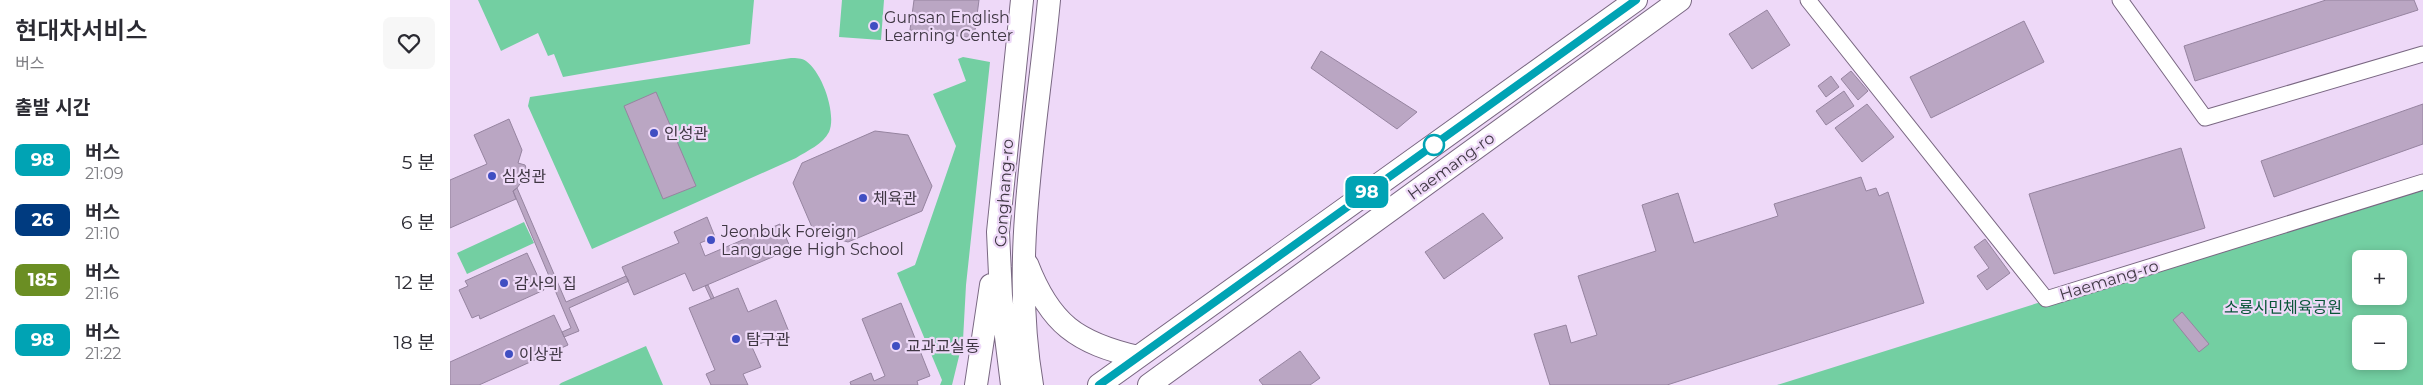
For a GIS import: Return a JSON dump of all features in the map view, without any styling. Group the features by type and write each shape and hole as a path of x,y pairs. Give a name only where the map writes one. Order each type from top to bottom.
{"main road":[{"name":"Gonghang-ro","path":"1012,385 1001,296 998,232 1022,0"},
{"name":"Gonghang-ro","path":"1032,385 1023,297 1024,256 1049,0"},
{"name":"Haemang-ro","path":"1099,385 1636,0"},
{"name":"Haemang-ro","path":"1149,385 1680,0"},
{"path":"976,385 998,232"},
{"path":"1024,256 1037,289 1049,309 1064,325 1082,339 1106,350 1138,357"}],"street":[{"name":"Haemang-ro","path":"1808,0 2046,299 2423,182"},
{"path":"2120,0 2205,118 2423,54"}],"green space":[{"path":"478,0 754,0 750,44 563,77 554,54 548,56 538,33 501,51"},
{"path":"842,0 884,0 881,40 839,37"},
{"path":"963,57 990,62 966,285 963,340 952,385 940,385 942,380 897,273 915,265 956,146 933,94 966,81 958,59"},
{"path":"791,58 803,59 812,66 826,94 831,124 829,132 823,140 796,158 592,249 528,106 530,97"},
{"name":"소룡시민체육공원","path":"2423,182 2423,385 1777,385"},
{"path":"524,222 534,243 467,274 457,253"},
{"path":"646,346 663,385 559,385 561,383"}],"building":[{"path":"914,0 979,0 974,38 910,30"},
{"path":"2326,0 2414,0 2418,10 2195,81 2184,46"},
{"path":"1767,10 1790,45 1752,69 1729,34"},
{"path":"2024,21 2044,62 1931,118 1910,77"},
{"path":"1321,51 1417,112 1397,129 1311,68"},
{"path":"1851,71 1868,91 1858,100 1841,79"},
{"path":"1831,76 1839,87 1826,97 1818,86"},
{"path":"1844,91 1854,106 1826,125 1816,111"},
{"name":"인성관","path":"656,92 696,186 663,199 624,106"},
{"path":"1867,104 1894,137 1862,162 1835,128"},
{"path":"2423,104 2423,144 2274,197 2261,161"},
{"name":"심성관","path":"509,119 522,150 518,163 525,165 528,173 513,191 516,199 450,228 450,180 487,164 474,135"},
{"name":"체육관","path":"875,131 908,135 932,186 922,211 848,242 814,232 793,183 802,163"},
{"path":"2181,148 2205,228 2054,274 2029,194"},
{"path":"1861,177 1866,191 1876,188 1879,196 1888,192 1924,303 1667,385 1550,385 1534,334 1566,325 1571,343 1597,335 1578,276 1656,251 1642,205 1678,193 1694,243 1778,216 1774,204"},
{"path":"517,188 566,302 626,276 629,281 569,308 579,331 564,337 562,332 571,328 513,191"},
{"path":"1483,213 1503,238 1444,279 1425,252"},
{"path":"707,217 715,237 700,243 705,256 780,224 791,249 693,291 685,273 634,295 622,267 679,243 674,232"},
{"path":"1985,239 2010,273 1987,290 1977,276 1989,268 1974,247"},
{"name":"감사의 집","path":"527,253 544,290 480,319 479,315 472,318 459,290 468,286 465,281"},
{"path":"708,285 714,298 711,299 705,286"},
{"name":"탐구관","path":"738,288 748,312 776,300 789,332 752,347 761,367 743,374 748,385 711,385 706,374 715,370 689,308"},
{"name":"교과교실동","path":"901,303 930,376 917,381 918,385 851,385 850,382 871,373 874,381 885,376 862,319"},
{"path":"2182,312 2209,344 2199,352 2173,320"},
{"name":"이상관","path":"554,315 568,345 479,385 450,385 450,362"},
{"path":"1300,351 1320,378 1310,385 1263,385 1259,380"}],"bus line":[{"name":"98","path":"1099,385 1636,0"}],"place":[{"name":"Gunsan English Learning Center","path":"874,26"},
{"name":"인성관","path":"654,133"},
{"name":"심성관","path":"492,176"},
{"name":"체육관","path":"863,198"},
{"name":"Jeonbuk Foreign Language High School","path":"711,240"},
{"name":"감사의 집","path":"504,283"},
{"name":"탐구관","path":"736,339"},
{"name":"교과교실동","path":"896,346"},
{"name":"이상관","path":"509,354"}]}
